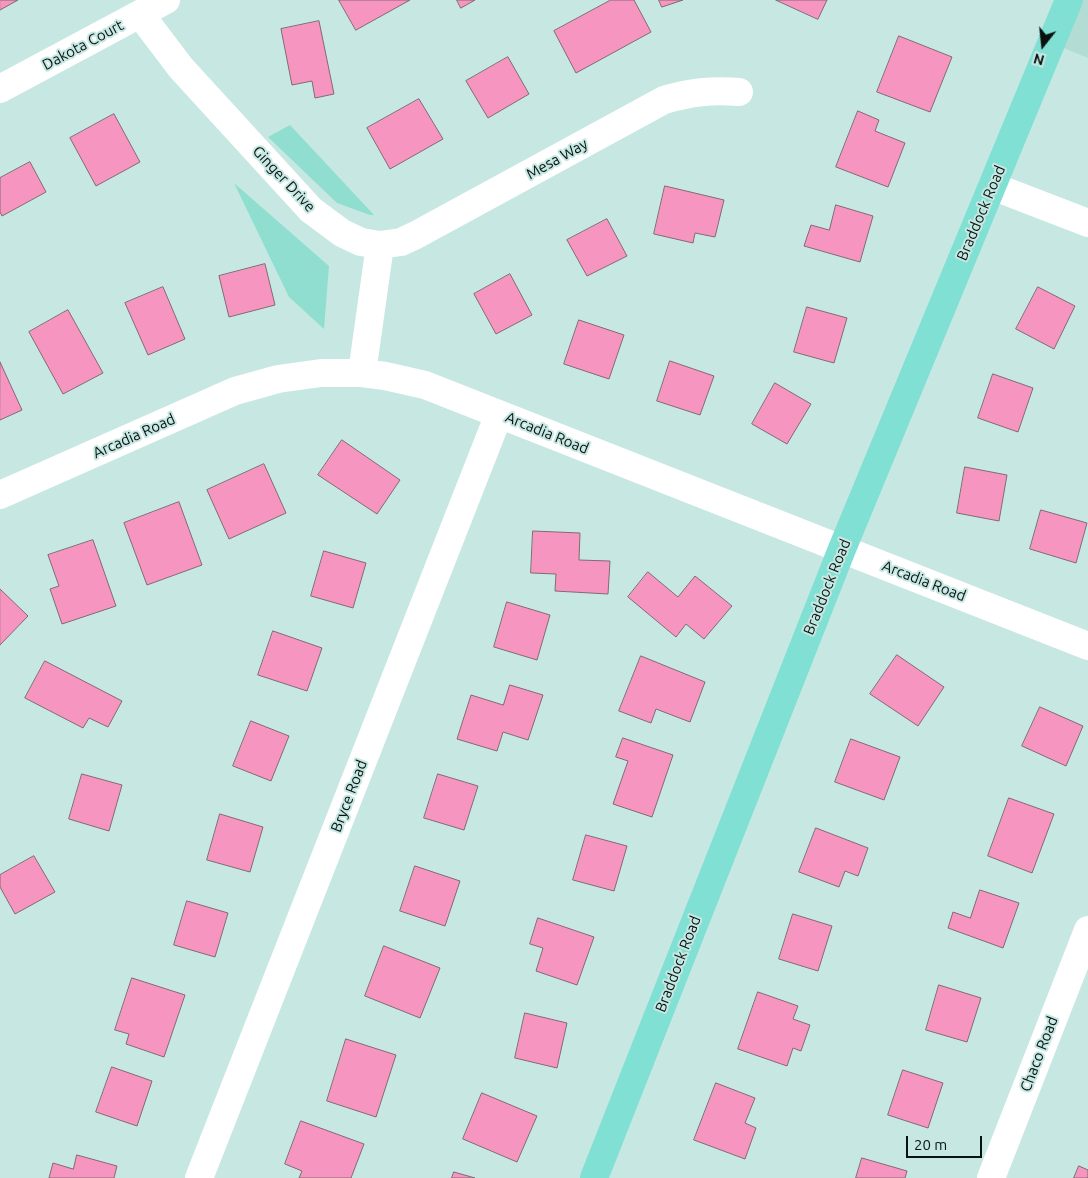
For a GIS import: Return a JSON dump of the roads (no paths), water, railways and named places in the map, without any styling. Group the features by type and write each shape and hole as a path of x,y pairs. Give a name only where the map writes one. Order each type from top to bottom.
{"main road":[{"name":"Braddock Road","path":"594,1178 842,549 1069,0"}],"street":[{"name":"Dakota Court","path":"0,89 166,0"},
{"name":"Ginger Drive","path":"140,14 181,68 311,210 342,233 361,242 380,245"},
{"name":"Mesa Way","path":"380,245 401,242 416,235 664,100 690,93 716,90 739,92"},
{"path":"992,186 1088,223"},
{"path":"362,373 380,245"},
{"name":"Arcadia Road","path":"0,495 235,391 278,379 321,373 362,373 385,376 425,385 1088,646"},
{"name":"Bryce Road","path":"199,1178 499,414"},
{"name":"Chaco Road","path":"991,1178 1088,930"}]}
